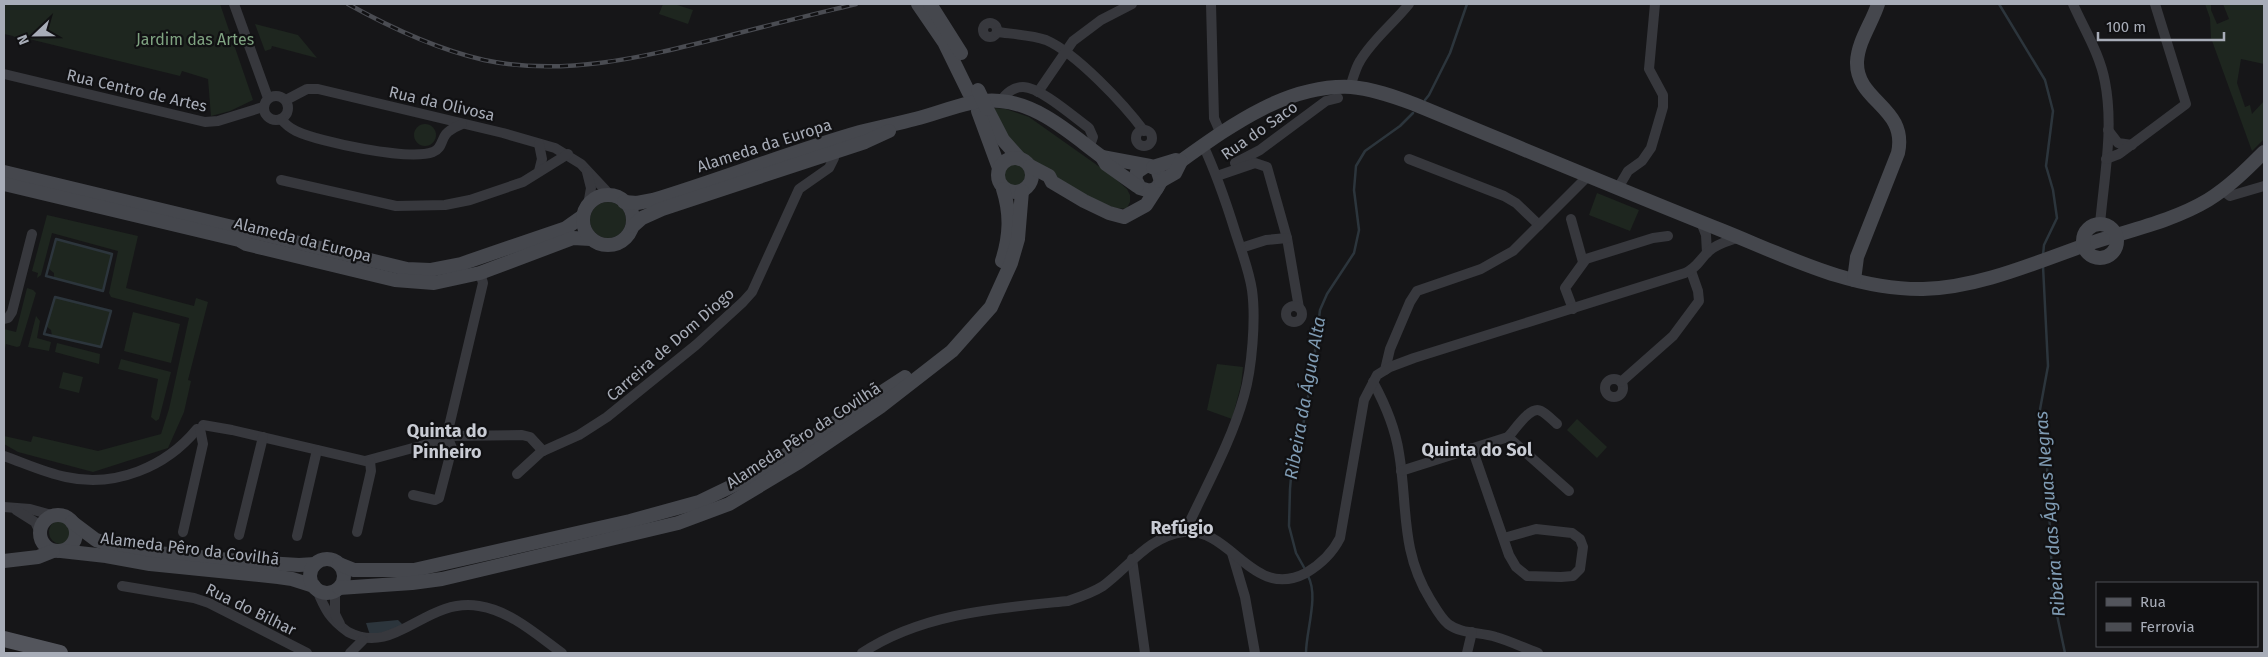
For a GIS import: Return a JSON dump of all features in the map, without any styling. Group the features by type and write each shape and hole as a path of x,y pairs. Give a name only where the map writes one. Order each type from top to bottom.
{"main road":[{"name":"Alameda Pêro da Covilhã","path":"918,4 974,91"},
{"name":"Alameda Pêro da Covilhã","path":"56,516 65,517 96,540 127,550 299,565 315,564 330,560 354,570 414,570 457,562 667,512 706,498 755,475 918,369 946,346 968,322 990,290 1005,251 1009,226 1009,206 998,180 999,168 982,110 952,36 930,4"},
{"path":"1831,274 1849,268 1859,258 1900,142 1895,122 1863,85 1858,73 1859,47 1878,4"},
{"path":"1181,161 1176,160 1150,166 1137,172 1135,179 1139,187 1146,192 1175,173 1181,161 1203,145 1275,103 1291,96 1322,89 1350,87 1384,93 1414,104 1701,222 1831,274 1854,280 1892,288 1945,288 2043,260 2083,246"},
{"name":"Alameda da Europa","path":"4,184 239,240 256,247 395,280 434,283 480,272 573,238 591,239 604,245 618,243 625,239 632,226 642,218 662,209 865,142 914,120 968,102 1001,100 1030,108 1102,157 1150,166"},
{"name":"Alameda Pêro da Covilhã","path":"49,544 150,564 278,577 302,582 326,593 337,589 442,579 654,530 729,504 762,485 880,407 952,351 991,307 1011,263 1018,239 1025,189 1032,177 1025,163 1004,140 982,110"},
{"name":"Alameda da Europa","path":"4,172 407,269 430,270 461,264 566,228 598,197 610,195 624,202 637,203 654,200 860,132 914,120"},
{"path":"2116,235 2194,207 2222,190 2264,152"},
{"name":"Alameda da Europa","path":"1102,157 1106,164 1139,187"},
{"path":"999,168 1009,158 1025,163 1048,176 1052,182 1109,213 1124,217 1135,210 1140,210 1146,205 1159,185 1160,173 1150,166"},
{"path":"1003,189 1012,193 1052,182"},
{"path":"1135,210 1139,187"},
{"path":"624,202 632,212 632,226"},
{"path":"585,210 584,228 591,239"},
{"path":"2100,224 2110,227 2116,235 2114,251 2105,257 2094,257 2083,246 2082,241 2090,227 2100,224"},
{"path":"1854,280 1861,269 1859,258"},
{"path":"1859,258 1867,272 1880,285"},
{"path":"49,544 45,521 56,516"},
{"path":"49,544 67,549 75,540 75,528 72,522"},
{"path":"4,561 38,557 49,544"},
{"path":"315,564 310,575 316,588"},
{"path":"337,589 343,578 342,568 338,564"},
{"path":"4,639 60,653"}],"street":[{"path":"234,4 265,102 264,113 270,119 281,119 288,112 286,100"},
{"path":"1038,92 1073,42 1087,29 1132,4"},
{"path":"1211,4 1214,118 1221,134"},
{"path":"1350,87 1359,62 1375,40 1408,4"},
{"path":"1618,188 1628,171 1642,161 1651,148 1663,107 1663,96 1649,69 1655,4"},
{"path":"2073,4 2098,57 2105,80 2108,130 2100,224"},
{"path":"2106,159 2119,154 2186,104 2155,4"},
{"path":"997,32 1046,40 1082,64 1135,118 1144,131"},
{"name":"Rua Centro de Artes","path":"4,74 205,122 218,121 265,102 277,95 286,100"},
{"path":"1001,100 1008,92 1024,87 1038,92 1089,128 1093,138 1089,148"},
{"name":"Rua da Olivosa","path":"286,100 297,93 313,88 539,144 568,154 610,195"},
{"name":"Rua do Saco","path":"1220,174 1229,165 1260,150 1326,101 1338,98"},
{"path":"432,117 441,127 444,136"},
{"path":"281,119 287,126 304,134 382,153 409,154 434,152 440,146 444,136 462,124"},
{"path":"2108,130 2118,143 2132,145"},
{"path":"539,144 542,159 540,171"},
{"path":"1185,532 1229,438 1250,374 1252,289 1220,174 1203,145"},
{"name":"Carreira de Dom Diogo","path":"517,474 543,451 594,427 696,345 743,302 752,292 799,189 829,168 834,158 833,152"},
{"path":"281,180 396,206 419,206 470,200 523,182 568,154"},
{"path":"1409,160 1504,196 1516,203 1539,225"},
{"path":"1220,174 1255,163 1267,167 1287,238 1299,308"},
{"path":"585,210 591,188 586,171"},
{"path":"1385,370 1390,349 1410,302 1417,291 1481,269 1513,251 1588,176"},
{"path":"2222,190 2230,196 2264,186"},
{"path":"1571,219 1583,262"},
{"path":"1701,222 1710,247"},
{"path":"862,653 890,638 931,621 1068,601 1103,586 1132,559 1153,544 1185,532 1202,534 1272,580 1283,580 1302,575 1312,570 1333,552 1340,538 1364,400 1373,382 1385,370 1414,358 1691,271 1701,263 1719,229"},
{"path":"4,319 8,318 12,312 32,234"},
{"path":"1573,309 1565,288 1583,262 1652,238 1668,236"},
{"path":"1710,247 1740,237"},
{"path":"1241,248 1266,240 1287,238"},
{"path":"1621,382 1673,336 1698,301 1698,291 1691,271"},
{"path":"412,495 435,500 439,498 452,448 448,437 484,283 480,272"},
{"path":"1373,382 1386,406 1399,451 1407,542 1417,573 1428,596 1448,623 1459,629 1495,637 1538,653"},
{"path":"1401,471 1508,437 1530,413 1536,410 1541,411 1557,424"},
{"path":"200,427 263,437 370,461 448,437 522,435 530,437 543,451"},
{"path":"4,456 66,478 110,479 131,475 157,463 200,427"},
{"path":"183,532 203,444 200,427"},
{"path":"240,535 263,437"},
{"path":"1508,437 1569,491"},
{"path":"1472,448 1509,555 1516,567 1527,576 1573,576 1580,569 1583,548 1580,539 1572,533 1536,529 1504,538"},
{"path":"298,536 317,450"},
{"path":"357,532 371,471 370,461"},
{"path":"9,508 30,510 56,516"},
{"path":"9,508 35,522 49,544"},
{"path":"1232,553 1245,597 1255,653"},
{"path":"1132,559 1145,653"},
{"name":"Rua do Bilhar","path":"122,586 194,598 209,603 307,653"},
{"path":"316,588 327,613 341,627 362,640 388,641 400,636 435,612 452,607 479,606 505,614 562,653"},
{"path":"337,589 335,614 341,627"},
{"path":"1467,653 1472,632"},
{"path":"350,653 362,640"}],"green space":[{"name":"Jardim das Artes","path":"4,4 220,4 253,100 230,111 211,116 208,79 182,71 180,76 25,38 23,43 13,36 4,34"},
{"path":"663,4 674,4 693,10 688,24 659,14"},
{"path":"2205,4 2211,4 2211,10 2217,24 2229,19 2223,4 2264,4 2264,64 2241,59 2237,83 2245,107 2250,105 2252,114 2264,101 2264,139 2252,151 2211,38 2210,18"},
{"path":"255,24 298,35 317,58 272,46 271,49 265,51"},
{"path":"993,108 1006,109 1029,117 1111,175 1127,189 1130,195 1130,202 1127,208 1116,208 1087,196 1018,150 1011,143"},
{"path":"425,124 433,127 436,135 433,143 425,146 417,143 414,135 417,127"},
{"path":"1014,164 1022,167 1025,175 1022,183 1014,186 1006,183 1003,175 1006,167"},
{"path":"1597,193 1639,210 1630,231 1589,215"},
{"path":"608,202 615,203 621,207 625,213 625,227 621,233 615,237 608,238 601,237 595,233 591,227 590,220 591,213 595,207 601,203"},
{"path":"47,215 138,236 126,288 194,306 196,298 208,302 188,380 191,381 184,412 168,448 93,472 18,452 4,444 4,436 31,442 33,436 98,451 161,434 169,409 189,318 111,297 109,293 118,251 52,233 41,275 37,278 38,273 32,271"},
{"path":"56,239 112,254 103,291 54,279 54,273 49,269"},
{"path":"27,288 36,293 20,346 6,344 4,353 4,329 16,332"},
{"path":"55,297 111,311 101,347 52,336 51,330 46,326"},
{"path":"133,312 180,324 171,363 124,351"},
{"path":"36,316 40,321 37,338 51,342 49,351 28,347"},
{"path":"57,343 100,354 99,364 55,352"},
{"path":"121,359 171,372 159,419 156,421 151,417 158,379 118,369"},
{"path":"1217,364 1243,367 1241,385 1232,419 1207,410"},
{"path":"63,372 83,377 79,393 59,388"},
{"path":"1577,419 1607,447 1597,458 1567,430"},
{"path":"61,520 69,524 73,532 69,540 61,544 53,540 49,532 53,524"}],"shaded area":[{"path":"398,620 402,624 400,629 370,635 366,623"}],"waterway":[{"name":"Ribeira da Água Alta","path":"1425,100 1450,53 1467,4"},
{"name":"Ribeira das Águas Negras","path":"1999,4 2045,80 2053,111 2046,166 2053,190 2057,218 2044,245 2043,255"},
{"name":"Ribeira da Água Alta","path":"1306,571 1296,553 1289,526 1290,489 1293,454 1303,426 1320,310 1327,294 1354,253 1359,230 1354,190 1356,166 1365,151 1400,126 1413,113"},
{"path":"56,239 112,254 103,291 46,276 56,239"},
{"name":"Ribeira das Águas Negras","path":"2043,266 2048,366 2039,415 2047,466 2053,596 2065,653"},
{"path":"55,297 111,311 101,347 44,334 55,297"},
{"name":"Ribeira da Água Alta","path":"1306,653 1312,603 1311,584 1308,576"}],"railway":[{"path":"348,4 397,29 449,50 484,60 514,65 544,66 574,66 633,58 856,4"}],"district":[{"name":"Quinta do Pinheiro","path":"447,441"},
{"name":"Quinta do Sol","path":"1477,450"},
{"name":"Refúgio","path":"1182,528"}]}
